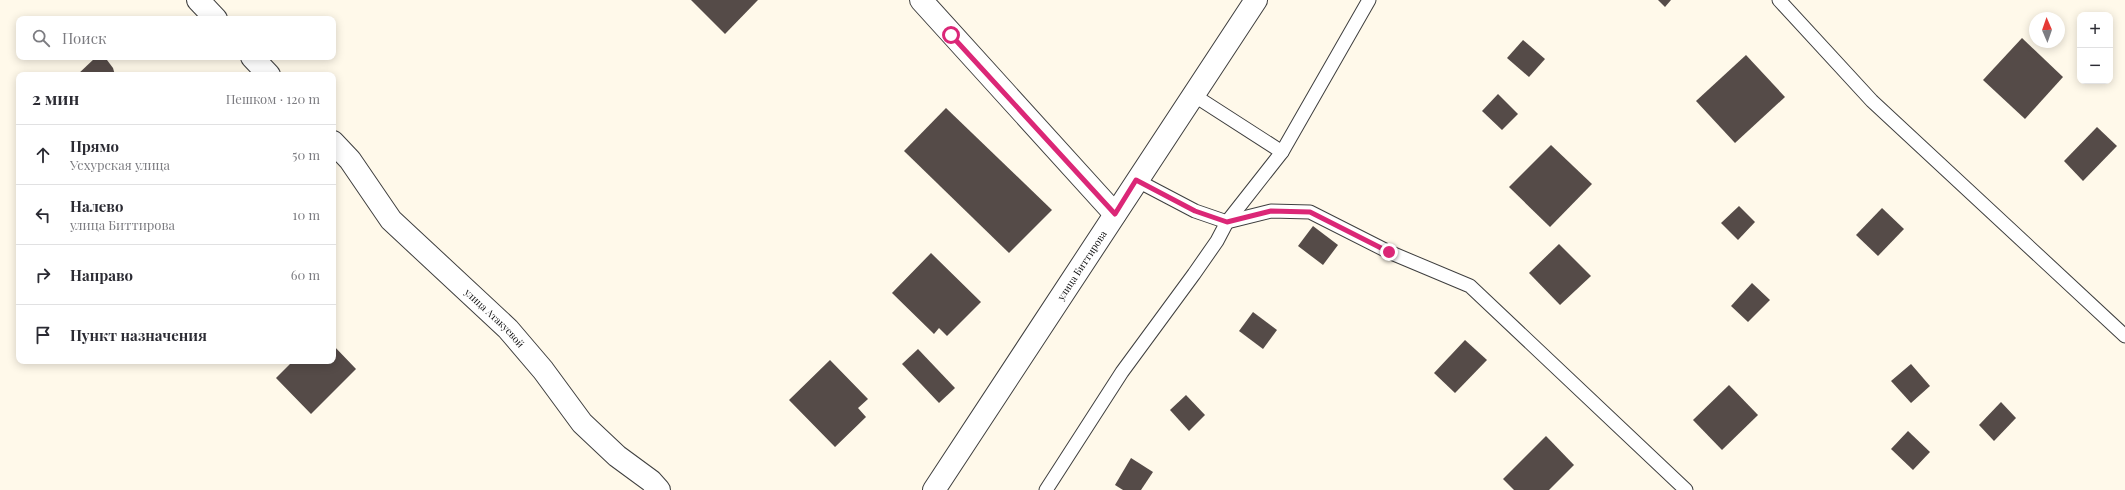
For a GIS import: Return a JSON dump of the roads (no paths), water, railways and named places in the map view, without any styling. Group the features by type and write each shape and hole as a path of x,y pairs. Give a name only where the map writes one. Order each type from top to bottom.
{"street":[{"path":"198,0 213,16"},
{"path":"922,0 1115,214"},
{"name":"улица Биттирова","path":"934,490 1136,180 1195,96 1256,0"},
{"path":"255,60 266,72"},
{"name":"улица Атакуевой","path":"336,145 350,160 391,220 508,329 543,370 582,423 617,456 651,481 659,490"}],"lane":[{"path":"1046,490 1122,372 1218,241 1227,222 1282,152 1369,0"},
{"path":"1779,0 1872,101 2125,336"},
{"path":"1195,96 1282,152"},
{"path":"1136,180 1195,211 1227,222 1271,211 1310,212 1389,252 1470,286 1686,490"}]}
